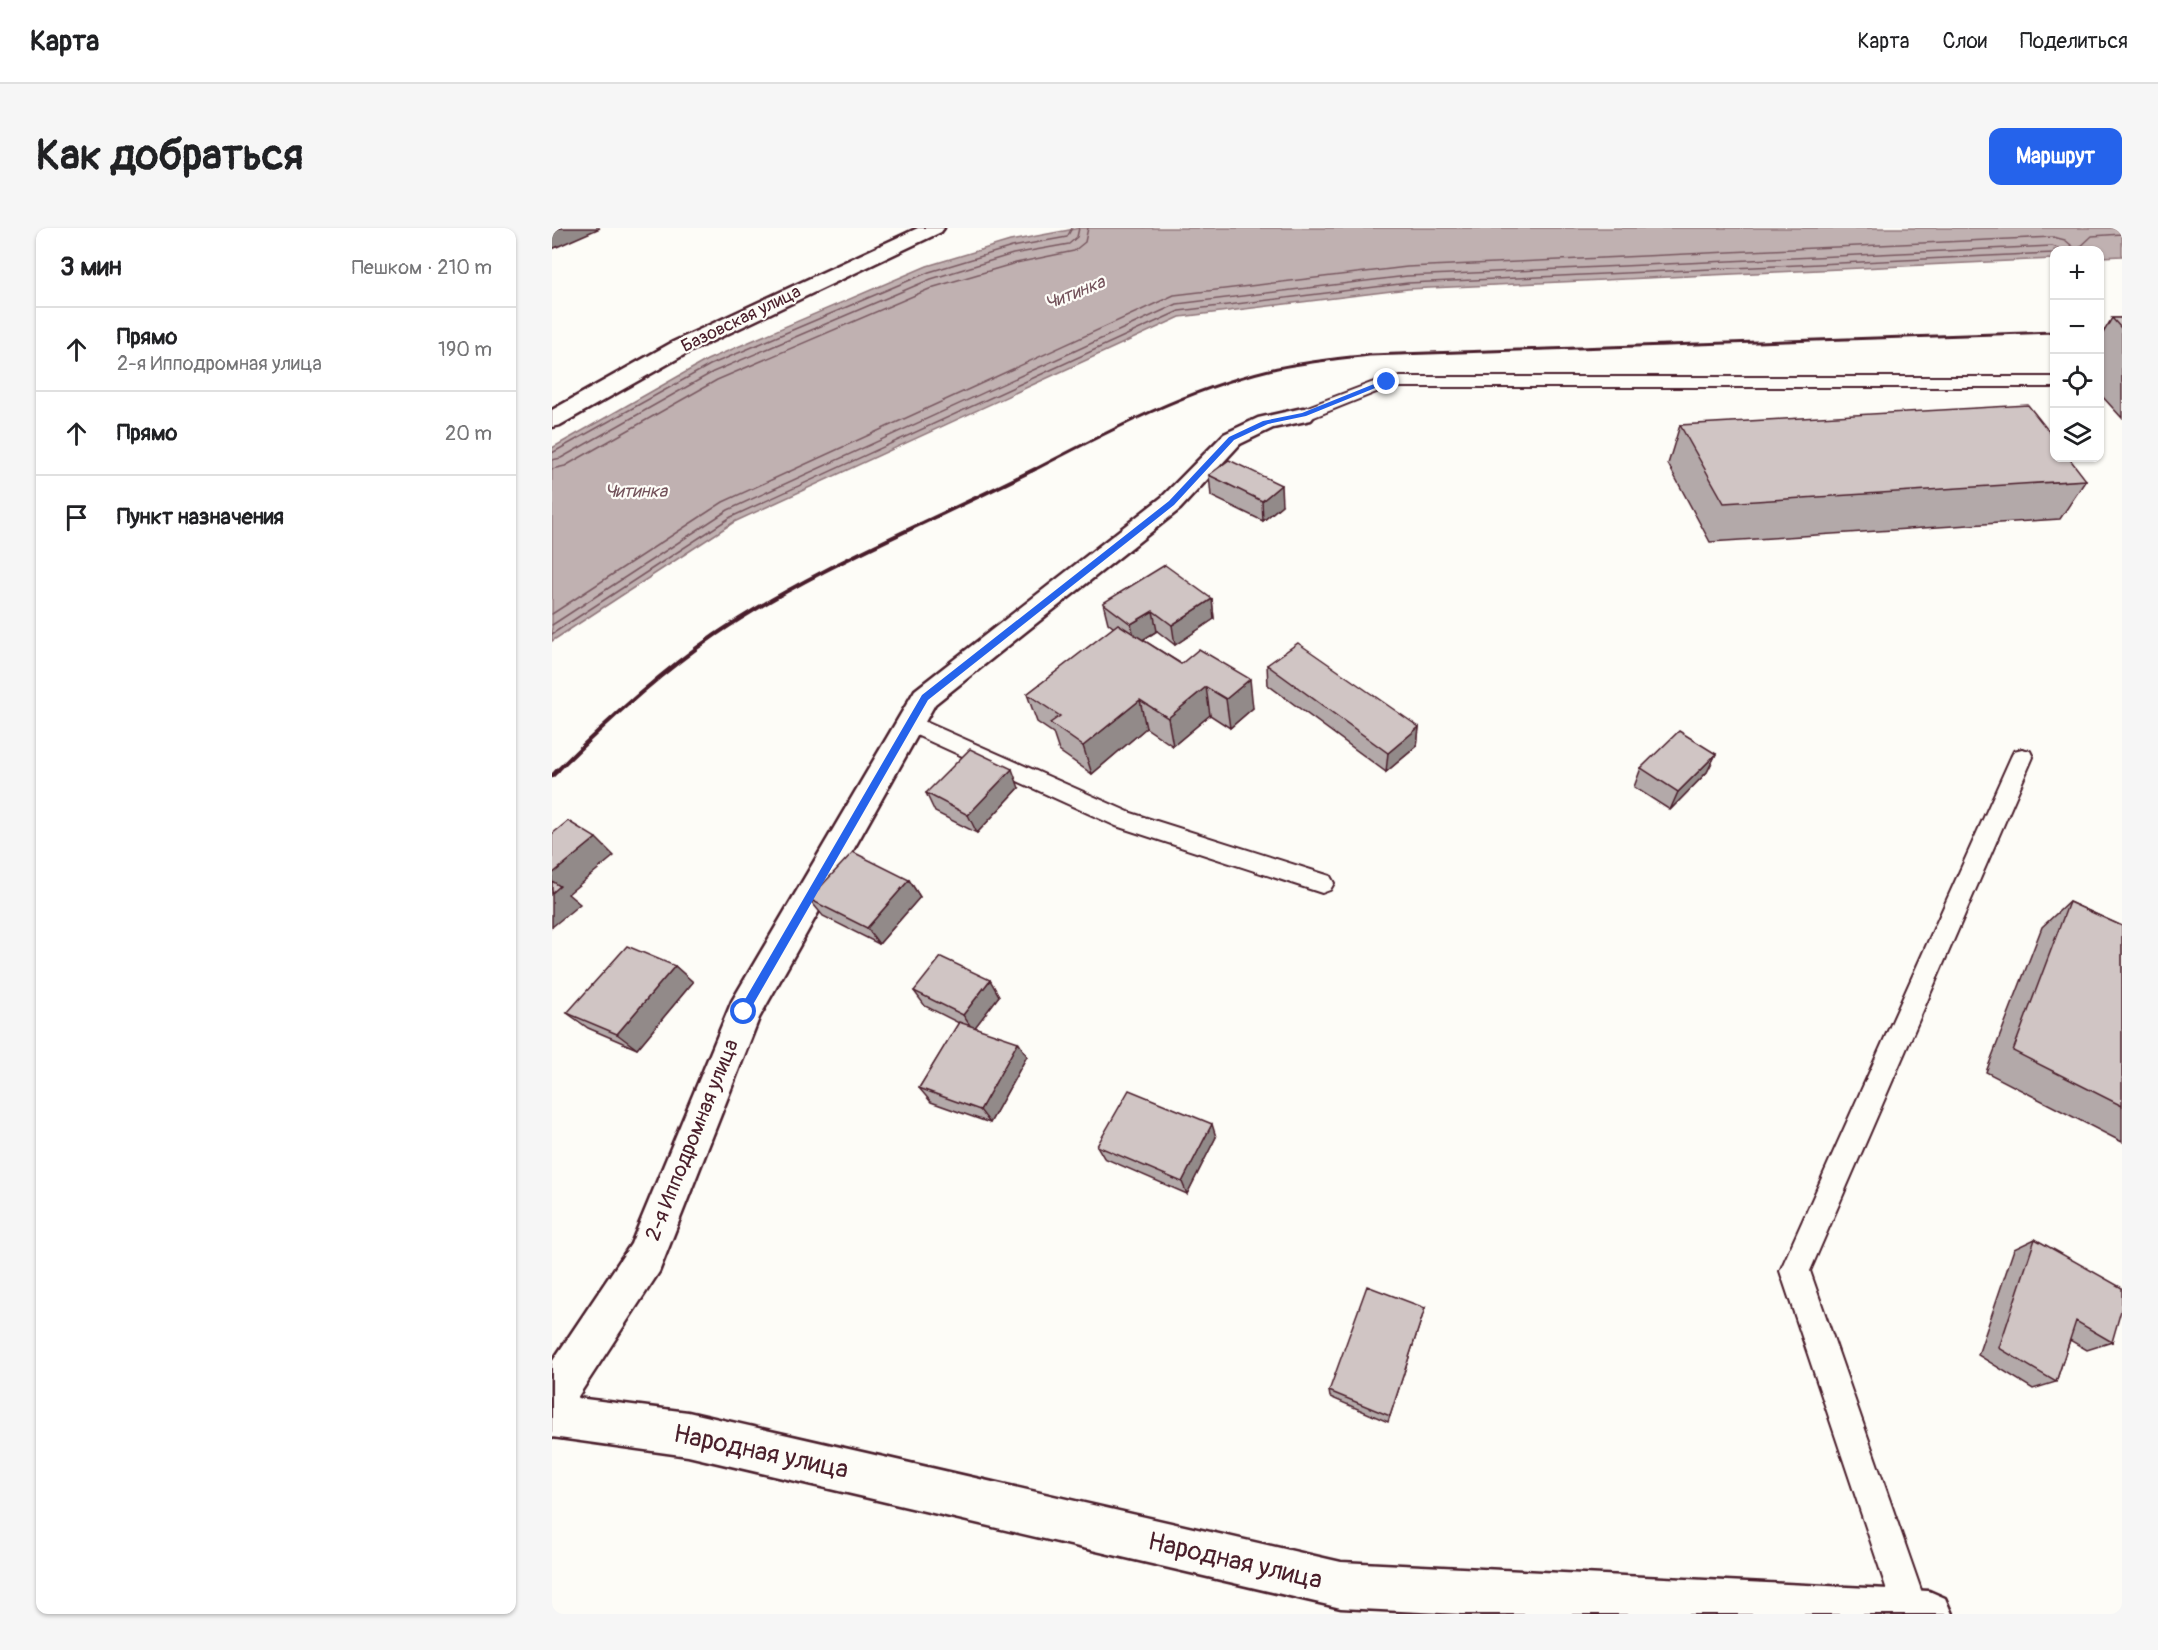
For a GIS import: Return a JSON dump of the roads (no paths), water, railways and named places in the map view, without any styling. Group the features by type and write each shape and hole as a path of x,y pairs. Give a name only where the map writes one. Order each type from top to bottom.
{"street":[{"name":"Базовская улица","path":"552,420 681,347 934,228"},
{"name":"2-я Ипподромная улица","path":"552,1399 645,1258 744,1012 925,697 1171,503 1232,439 1266,423 1303,415"},
{"name":"Народная улица","path":"552,1416 688,1434 1341,1585 1929,1614"}],"lane":[{"path":"1303,415 1387,382 2050,382"},
{"path":"910,723 1124,819 1322,883"},
{"path":"1912,1613 1795,1272 2022,757"}],"water":[{"name":"Читинка","path":"1080,228 2122,228 2122,256 2104,257 2104,246 2050,246 2050,259 1408,289 1180,317 734,522 552,641 552,448 707,360 927,266 1010,241"}],"railway":[{"path":"2104,331 2122,330"},
{"path":"1032,471 1177,400 1238,378 1319,361 1369,355 2050,332"},
{"path":"556,772 652,683 715,635 792,588 832,567 1035,469"},
{"path":"552,776 556,772"}]}
